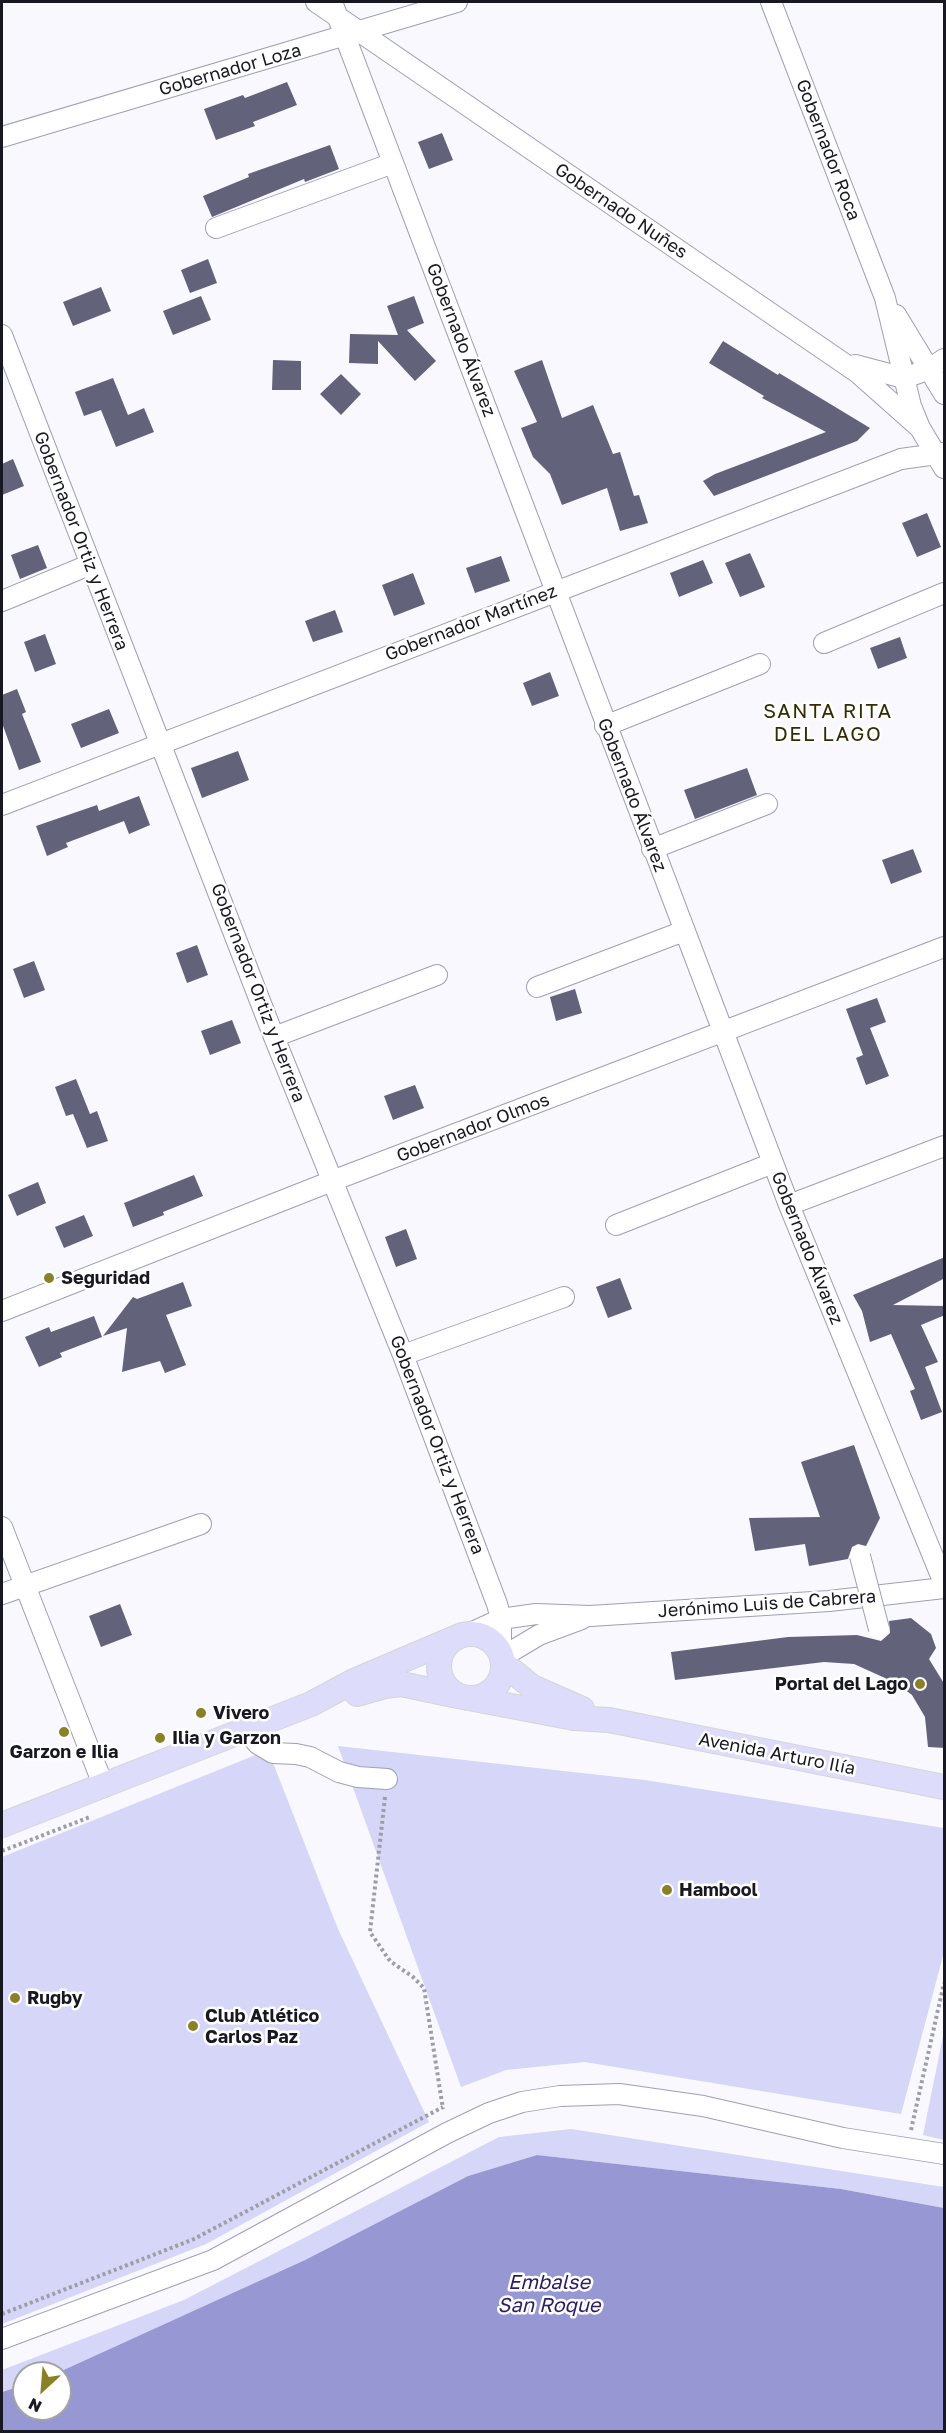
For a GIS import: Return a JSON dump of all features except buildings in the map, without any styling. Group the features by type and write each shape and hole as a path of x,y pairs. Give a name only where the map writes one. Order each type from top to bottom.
{"main road":[{"name":"Avenida Arturo Ilía","path":"2,1826 311,1704 354,1681 462,1636"},
{"path":"462,1636 486,1637 502,1658 501,1679 496,1687 479,1698 465,1698 446,1686 439,1669 442,1651 462,1636"},
{"name":"Avenida Arturo Ilía","path":"502,1658 532,1687 609,1720"},
{"name":"Avenida Arturo Ilía","path":"311,1704 401,1684 574,1718 609,1720 945,1787"}],"street":[{"path":"316,2 335,9"},
{"name":"Gobernador Loza","path":"2,136 458,2"},
{"name":"Gobernador Roca","path":"771,2 885,298 898,342 904,378 920,428 942,459"},
{"name":"Gobernado Álvarez","path":"335,9 353,34 393,163 556,590 605,726 789,1205 945,1583"},
{"name":"Gobernado Nuñes","path":"353,34 830,354 878,389 920,428"},
{"path":"216,228 393,163"},
{"name":"Gobernador Roca","path":"885,298 937,364 945,394"},
{"name":"Gobernador Ortiz y Herrera","path":"2,335 89,565 274,1037 403,1354 501,1619 502,1658"},
{"path":"830,354 866,369 904,378 937,364"},
{"name":"Gobernador Martínez","path":"2,805 160,742 901,459 942,459"},
{"path":"2,601 89,565"},
{"path":"824,643 945,593"},
{"path":"605,726 760,664"},
{"path":"652,849 767,804"},
{"path":"537,987 684,931"},
{"name":"Gobernador Olmos","path":"2,1311 332,1181 945,947"},
{"path":"274,1037 437,975"},
{"path":"789,1205 945,1146"},
{"path":"616,1225 773,1163"},
{"path":"403,1354 564,1297"},
{"path":"2,1594 201,1524"},
{"path":"2,1527 104,1787"},
{"path":"860,1556 879,1629"},
{"name":"Jerónimo Luis de Cabrera","path":"462,1636 501,1619 536,1614 590,1616 829,1601 945,1588"},
{"name":"Jerónimo Luis de Cabrera","path":"502,1658 539,1635 590,1616"},
{"path":"246,1730 258,1744 273,1753 310,1757 339,1772 358,1777 387,1779"},
{"path":"2,2339 213,2260 447,2133 489,2113 522,2102 560,2096 619,2094 703,2106 843,2138 945,2154"}],"path":[{"path":"387,1779 370,1912 370,1932 390,1961 424,1988 447,2133"},
{"path":"2,1851 90,1817"},
{"path":"907,2148 945,1983"},
{"path":"2,2314 194,2239 443,2107"}],"shaded area":[{"name":"Hambool","path":"338,1746 645,1780 944,1828 944,1952 901,2114 585,2062 506,2070 461,2087"},
{"name":"Club Atlético Carlos Paz","path":"268,1750 338,1929 429,2122 206,2244 2,2324 2,1857"},
{"path":"944,2031 944,2140 923,2135"},
{"path":"571,2129 944,2187 944,2208 841,2189 537,2155 468,2176 305,2260 72,2366 72,2361 25,2361 184,2300 499,2137"},
{"path":"12,2366 12,2389 2,2392 2,2370"}],"water":[{"name":"Embalse San Roque","path":"537,2155 841,2189 944,2208 944,2431 2,2431 2,2392 12,2389 12,2421 72,2421 72,2366 305,2260 468,2176"}],"place":[{"name":"Seguridad","path":"49,1278"},
{"name":"Portal del Lago","path":"920,1684"},
{"name":"Vivero","path":"201,1713"},
{"name":"Garzon e Ilia","path":"64,1732"},
{"name":"Ilia y Garzon","path":"160,1738"},
{"name":"Hambool","path":"667,1890"},
{"name":"Rugby","path":"15,1998"},
{"name":"Club Atlético Carlos Paz","path":"193,2026"}],"district":[{"name":"SANTA RITA DEL LAGO","path":"828,724"}]}
